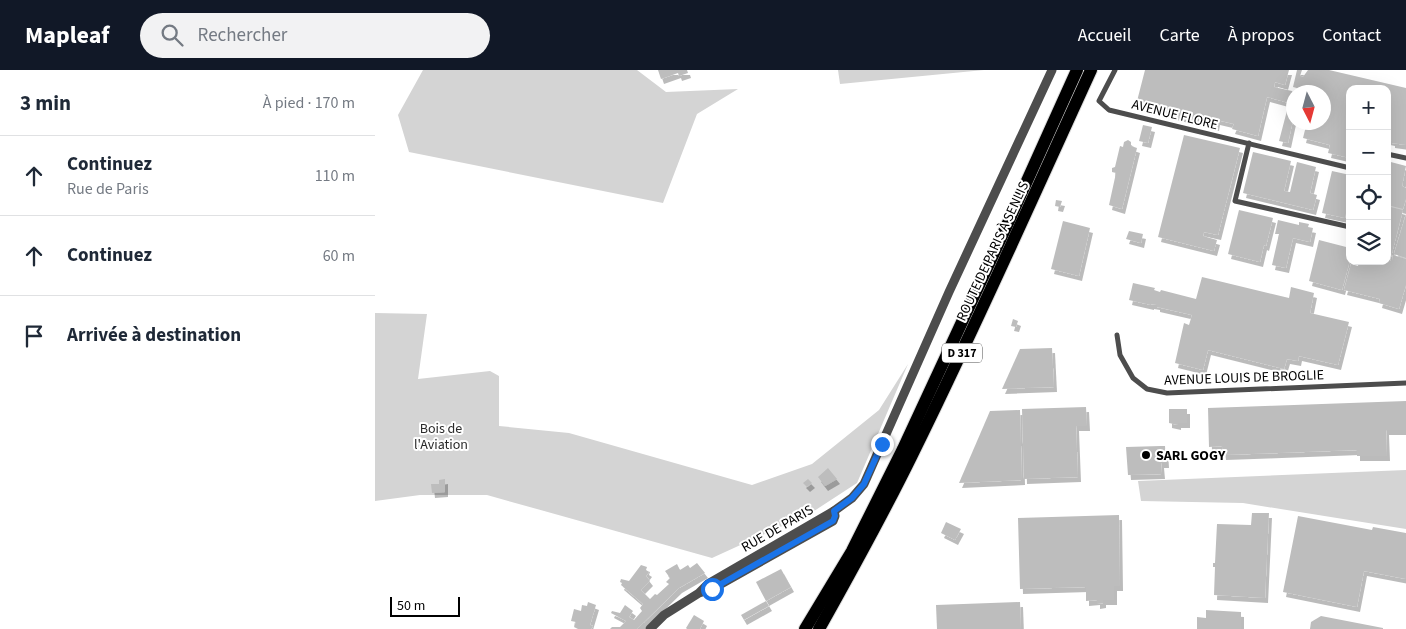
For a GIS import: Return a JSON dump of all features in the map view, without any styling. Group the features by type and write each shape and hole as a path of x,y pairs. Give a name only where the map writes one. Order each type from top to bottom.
{"main road":[{"name":"ROUTE DE PARIS À SENLIS","path":"805,629 852,551 907,440 1077,70"},
{"name":"ROUTE DE PARIS À SENLIS","path":"819,629 912,456 952,374 1091,70"}],"street":[{"name":"RUE DE PARIS","path":"650,629 664,615 699,593 712,589 833,521 834,511 852,498 864,484 949,292 1052,70"},
{"name":"AVENUE FLORE","path":"1115,70 1099,101 1109,110 1346,167"},
{"path":"1249,143 1235,200 1346,226"},
{"path":"1391,155 1406,158"},
{"name":"AVENUE LOUIS DE BROGLIE","path":"1117,335 1120,355 1133,378 1147,389 1167,392 1406,383"}],"green space":[{"path":"423,70 637,70 666,92 738,89 697,114 663,203 409,152 398,115"},
{"path":"838,70 984,70 840,84"},
{"name":"Bois de l'Aviation","path":"375,313 427,314 418,379 490,371 499,376 499,426 569,433 752,485 812,464 879,410 908,364 857,483 811,513 712,558 487,495 420,495 375,501"},
{"path":"1406,470 1406,529 1243,503 1141,501 1138,481"}],"building":[{"path":"658,70 687,70 688,73 679,76 678,73 661,79"},
{"path":"1145,70 1289,70 1285,85 1275,82 1274,87 1286,90 1286,102 1267,97 1258,136 1232,129 1234,124 1217,120 1216,126 1136,105"},
{"path":"1297,70 1302,70 1300,76 1303,77 1308,70 1329,70 1406,88 1406,145 1392,143 1391,141 1391,85 1346,85 1346,157 1328,153 1330,145 1303,138 1305,130 1331,130 1331,85 1293,85"},
{"path":"1286,114 1286,130 1291,130 1288,143 1279,141"},
{"path":"1143,125 1152,127 1148,143 1139,141"},
{"path":"1184,135 1240,148 1218,235 1204,232 1203,236 1217,240 1214,251 1158,237"},
{"path":"1128,140 1131,142 1131,146 1137,148 1122,209 1109,205 1116,173 1112,172 1112,168 1115,167 1120,146 1123,147 1124,142"},
{"path":"1253,152 1291,161 1284,191 1290,192 1297,162 1316,167 1310,193 1317,195 1313,210 1243,193"},
{"path":"1391,162 1406,166 1402,186 1406,188 1406,199 1403,209 1391,206"},
{"path":"1332,171 1346,174 1345,218 1322,213"},
{"path":"1056,200 1062,201 1060,207 1055,206"},
{"path":"1391,207 1403,210 1391,257"},
{"path":"1239,210 1273,218 1260,262 1228,254"},
{"path":"1406,214 1406,258 1394,254"},
{"path":"1278,220 1299,225 1299,222 1309,224 1308,227 1313,228 1310,242 1293,238 1286,268 1272,265 1279,234 1275,234"},
{"path":"1063,221 1090,228 1079,276 1051,269"},
{"path":"1129,231 1143,234 1141,243 1126,239"},
{"path":"1319,240 1346,247 1346,265 1349,265 1342,290 1309,281"},
{"path":"1393,255 1406,259 1406,285 1399,309 1379,303 1380,299 1344,290 1351,265 1391,265"},
{"path":"1202,277 1289,298 1291,287 1314,293 1310,313 1349,322 1338,365 1299,356 1298,361 1287,359 1284,369 1208,350 1203,370 1175,363 1184,323 1189,325 1192,315 1157,307 1157,305 1129,300 1133,283 1155,288 1154,290 1160,292 1161,290 1196,299"},
{"path":"1013,319 1018,321 1016,327 1011,326"},
{"path":"1052,348 1054,387 1002,389 1020,349"},
{"path":"1406,401 1406,430 1386,430 1387,456 1357,456 1357,450 1223,455 1222,446 1209,447 1208,408"},
{"path":"1086,407 1087,426 1076,426 1078,477 1024,479 1022,409"},
{"path":"1169,409 1187,409 1187,423 1178,423 1178,425 1169,423"},
{"path":"1020,410 1022,480 959,483 990,411"},
{"name":"SARL GOGY","path":"1165,446 1166,463 1161,463 1162,474 1128,475 1126,447"},
{"path":"828,468 837,479 825,486 818,477"},
{"path":"445,479 445,492 432,493 431,484 439,484 439,480"},
{"path":"808,479 812,483 807,487 803,483"},
{"path":"1252,513 1269,513 1265,598 1214,595 1215,567 1213,567 1213,563 1215,563 1217,524 1251,525"},
{"path":"1119,515 1120,586 1114,586 1114,600 1103,600 1103,603 1097,604 1097,600 1086,601 1086,587 1020,589 1018,518"},
{"path":"1298,516 1372,530 1373,527 1406,533 1406,579 1364,571 1357,607 1283,592"},
{"path":"946,522 961,529 955,540 941,533"},
{"path":"697,563 705,573 679,588 637,629 610,629 612,627 620,627 626,621 611,613 612,611 620,613 625,605 633,611 629,617 634,620 642,611 640,608 643,604 621,585 621,579 629,581 641,565 647,567 646,570 649,572 646,576 650,581 641,590 650,599 669,584 666,582 670,578 665,571 677,564 680,570 688,565 690,568"},
{"path":"781,569 791,587 766,601 756,582"},
{"path":"766,601 769,606 744,620 741,615"},
{"path":"588,602 596,605 590,625 593,626 591,629 578,629 574,627 576,622 571,621 574,609 581,611 582,605 587,606"},
{"path":"1020,602 1021,629 937,629 936,605"},
{"path":"1206,610 1241,612 1241,629 1197,629 1197,617 1206,618"},
{"path":"694,615 704,621 700,629 687,629 686,628"},
{"path":"1321,616 1383,629 1310,629 1311,622"}],"place":[{"name":"SARL GOGY","path":"1146,455"}],"route":[{"path":"712,589 833,521 834,511 852,498 864,484 882,444"}]}
